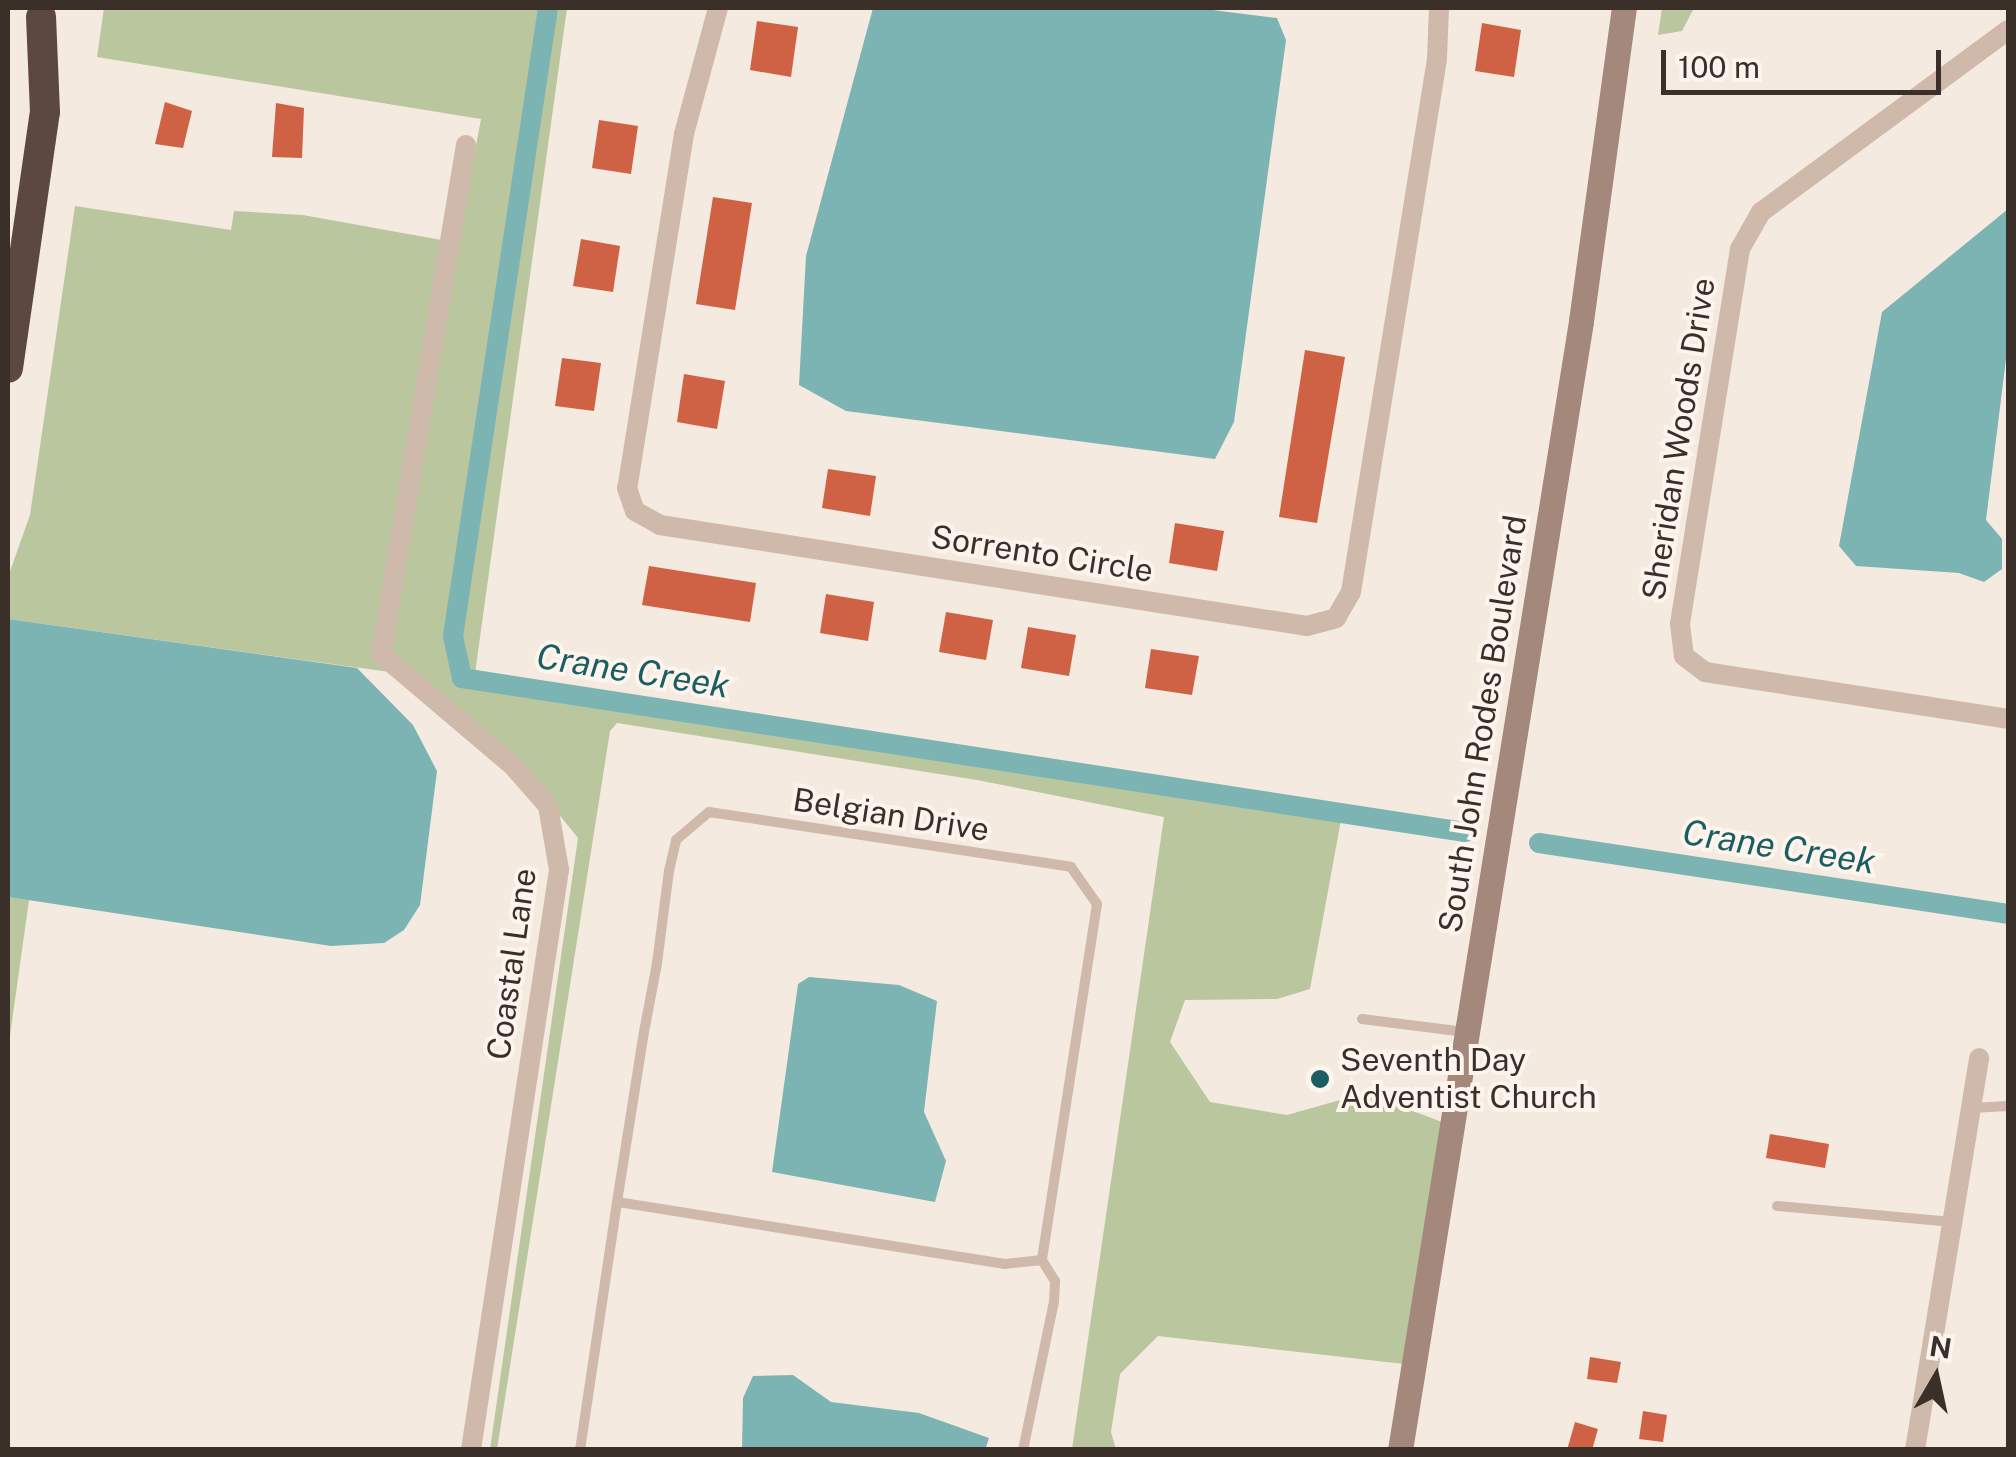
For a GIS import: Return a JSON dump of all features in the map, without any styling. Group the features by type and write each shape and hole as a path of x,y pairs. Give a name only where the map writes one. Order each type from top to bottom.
{"highway":[{"path":"8,228 42,12"},
{"path":"8,368 45,112 42,12"}],"main road":[{"name":"South John Rodes Boulevard","path":"1400,1450 1624,8"}],"street":[{"name":"Sorrento Circle","path":"718,8 681,154 627,488 634,511 660,525 1307,626 1336,618 1351,592 1437,58 1440,8"},
{"name":"Sheridan Woods Drive","path":"2008,30 1760,212 1747,236 1680,624 1684,656 1705,672 2008,719"},
{"name":"Coastal Lane","path":"466,145 381,654 514,766 548,806 559,870 471,1450"},
{"path":"1915,1450 1979,1058"}],"lane":[{"name":"Belgian Drive","path":"580,1450 676,840 708,812 1071,867 1097,904 1042,1260 1055,1282 1054,1302 1023,1450"},
{"path":"1362,1019 1467,1032"},
{"path":"1970,1108 2008,1106"},
{"path":"617,1202 1005,1264 1042,1260"},
{"path":"1777,1206 1952,1222"}],"green space":[{"path":"104,8 567,8 473,688 646,704 1341,820 1310,989 1277,999 1185,1000 1170,1042 1210,1102 1287,1115 1365,1093 1442,1122 1404,1364 1158,1336 1120,1374 1111,1432 1116,1449 1072,1449 1164,817 977,780 617,723 610,731 497,1449 490,1449 578,838 515,760 397,673 8,619 8,577 30,515 75,206 231,230 234,211 303,215 458,243 481,119 97,57"},
{"path":"1662,8 1694,8 1682,31 1658,35"},
{"path":"8,897 29,900 8,1050"}],"water":[{"path":"873,8 1197,8 1277,18 1286,40 1234,422 1215,459 846,411 799,385 806,256"},
{"path":"2008,209 2008,343 1986,520 2002,539 2002,569 1984,582 1959,573 1856,566 1839,546 1882,312"},
{"path":"8,619 357,668 413,725 437,771 420,905 404,930 384,943 331,946 8,897"},
{"path":"809,977 899,985 937,1001 924,1112 946,1161 935,1202 772,1172 798,984"},
{"path":"793,1375 831,1402 919,1413 989,1438 985,1450 742,1449 743,1398 753,1376"}],"building":[{"path":"757,21 798,27 791,77 750,70"},
{"path":"1482,23 1521,30 1514,77 1475,71"},
{"path":"165,102 192,111 183,148 155,144"},
{"path":"276,103 304,108 302,158 272,157"},
{"path":"599,120 638,126 631,174 592,168"},
{"path":"713,197 752,203 735,310 696,304"},
{"path":"581,239 620,246 613,292 573,286"},
{"path":"1305,350 1345,357 1317,523 1279,517"},
{"path":"562,358 601,363 594,411 555,406"},
{"path":"684,374 725,381 717,429 677,422"},
{"path":"828,469 876,476 870,516 822,508"},
{"path":"1175,523 1224,531 1217,571 1169,563"},
{"path":"649,566 756,583 750,622 642,605"},
{"path":"826,594 874,602 868,641 820,633"},
{"path":"946,612 993,620 986,660 939,652"},
{"path":"1028,627 1076,635 1069,676 1021,668"},
{"path":"1151,649 1199,656 1192,695 1145,688"},
{"path":"1770,1134 1829,1144 1825,1168 1766,1158"},
{"path":"1590,1357 1621,1362 1617,1383 1587,1379"},
{"path":"1643,1411 1667,1415 1663,1442 1639,1439"},
{"path":"1575,1422 1598,1429 1592,1450 1567,1450"}],"waterway":[{"name":"Crane Creek","path":"548,8 453,636 462,678 1465,832"},
{"name":"Crane Creek","path":"1539,843 2008,914"}],"place":[{"name":"Seventh Day Adventist Church","path":"1320,1079"}]}
